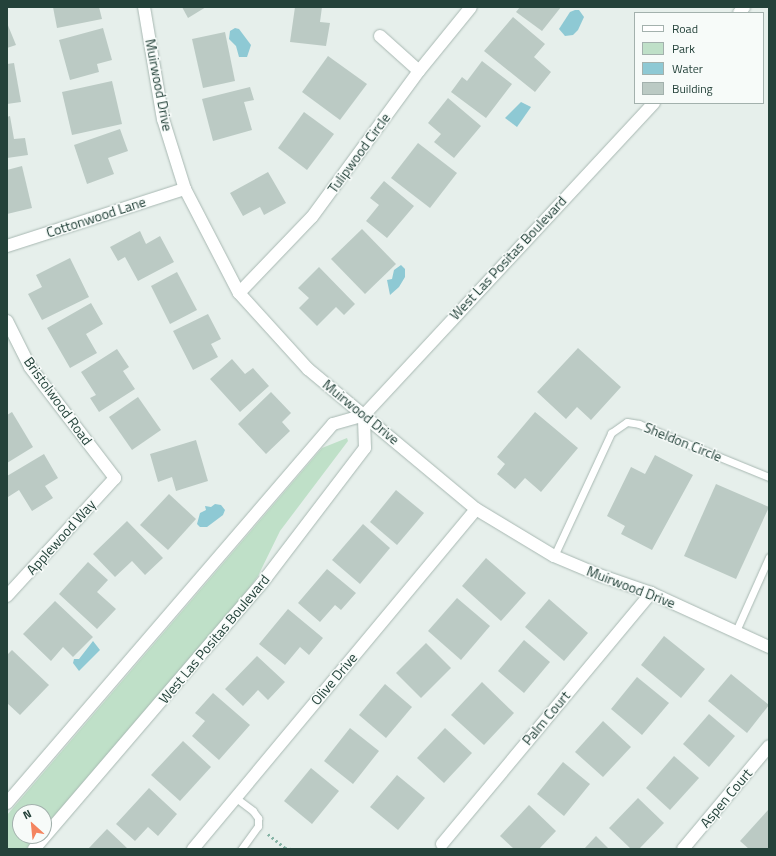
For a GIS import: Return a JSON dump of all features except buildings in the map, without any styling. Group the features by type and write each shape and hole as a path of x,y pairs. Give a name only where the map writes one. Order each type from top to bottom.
{"street":[{"name":"Muirwood Drive","path":"144,7 163,118 185,189 239,293 308,369 476,509 554,556 599,575 651,593 736,630 769,647"},
{"name":"Tulipwood Circle","path":"239,293 312,216 419,71 471,7"},
{"path":"380,36 419,71"},
{"name":"West Las Positas Boulevard","path":"34,849 262,583 365,448 364,415 653,104"},
{"name":"Cottonwood Lane","path":"7,246 185,189"},
{"name":"Bristolwood Road","path":"7,321 30,367 115,478"},
{"path":"7,804 333,424 364,415"},
{"name":"Applewood Way","path":"7,596 115,478"},
{"name":"Olive Drive","path":"193,849 476,509"},
{"name":"Palm Court","path":"442,844 651,593"},
{"name":"Aspen Court","path":"683,849 769,746"}],"lane":[{"name":"Sheldon Circle","path":"554,556 611,433 627,422 639,424 769,478"},
{"path":"736,630 769,557"},
{"path":"236,798 253,811 258,818 258,826 241,849"}],"path":[{"path":"258,826 285,848 291,849"}],"green space":[{"path":"347,438 348,441 280,531 258,576 246,593 52,819 52,804 16,804 322,448"},
{"path":"12,809 12,844 30,844 26,849 7,849 7,815"}],"water":[{"path":"579,10 584,17 578,30 573,35 565,36 559,29 570,12"},
{"path":"235,28 239,29 251,45 247,57 239,57 236,46 229,39 230,31"},
{"path":"521,102 531,107 517,127 505,118"},
{"path":"401,265 405,269 405,277 399,287 390,295 387,280 392,279 394,270"},
{"path":"215,504 221,505 225,510 223,515 207,527 200,527 197,524 200,513 206,510 205,506 211,507"},
{"path":"93,641 100,650 79,671 73,663 74,659 79,659"}]}
